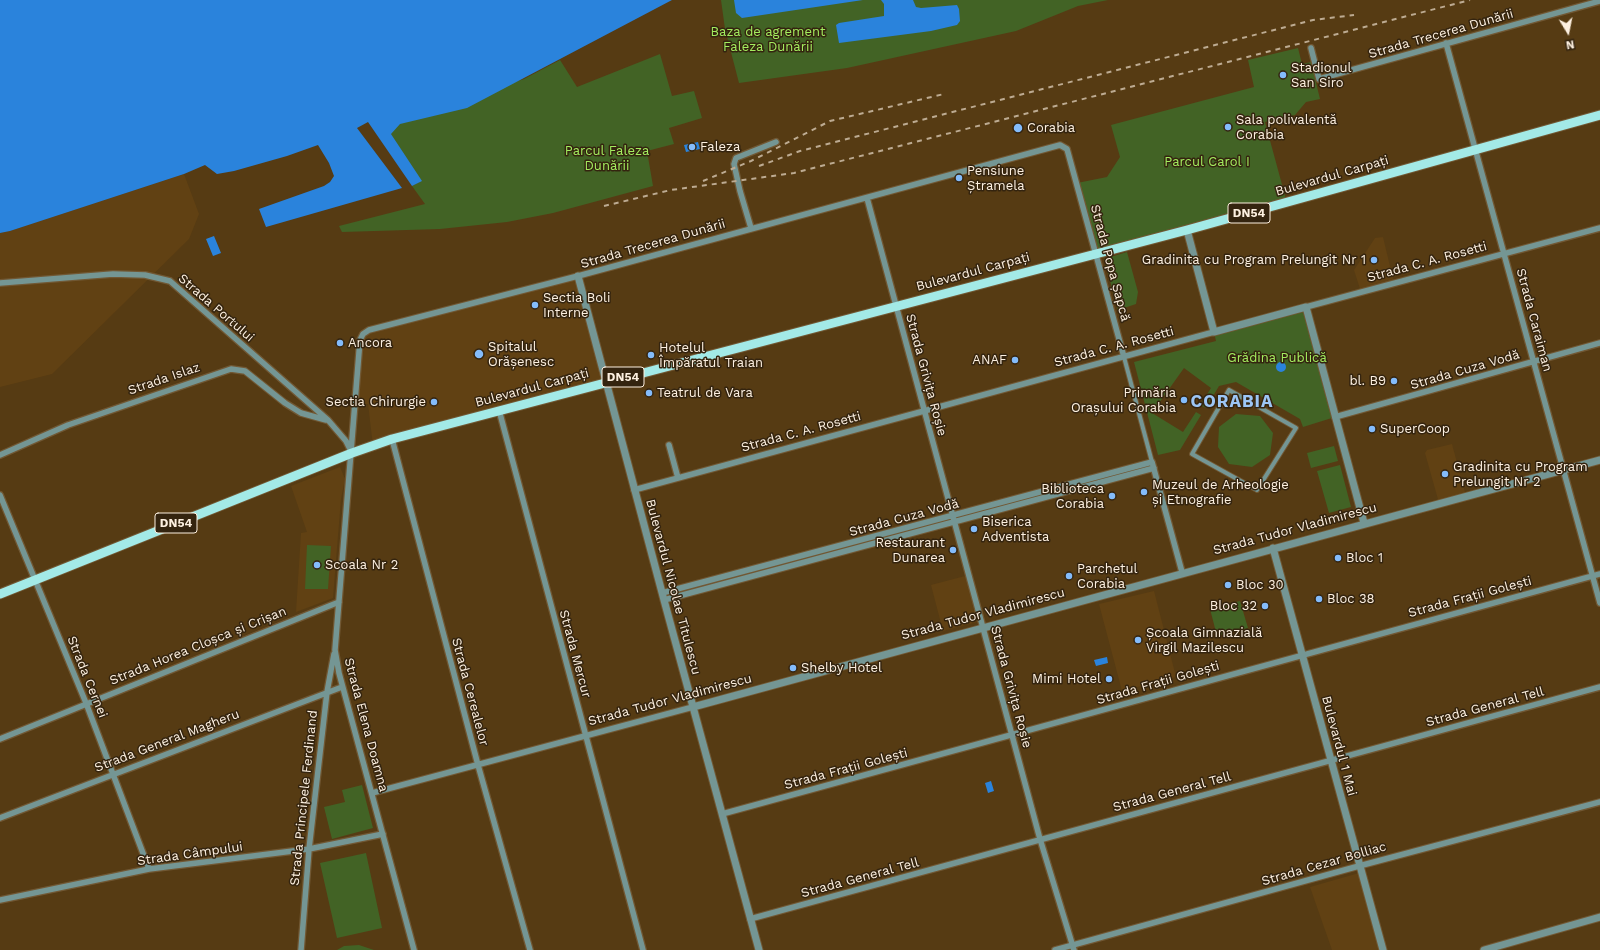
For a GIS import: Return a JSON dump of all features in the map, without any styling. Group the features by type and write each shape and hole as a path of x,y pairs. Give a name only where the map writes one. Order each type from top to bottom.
{"main road":[{"name":"Bulevardul Carpați","path":"352,453 392,439 499,410 1187,230 1600,115"},
{"name":"DN54","path":"0,594 352,453"}],"street":[{"name":"Strada Trecerea Dunării","path":"1311,48 1319,79 1600,1"},
{"name":"Strada Caraiman","path":"1446,43 1600,603"},
{"path":"752,228 740,191 734,164 736,158 776,142"},
{"name":"Strada Trecerea Dunării","path":"352,453 360,340 363,334 376,328 578,276 1009,158 1060,145 1064,146"},
{"name":"Strada Popa Șapcă","path":"1064,146 1067,149 1182,572"},
{"name":"Strada Grivița Roșie","path":"867,198 955,519 1040,839 1073,948"},
{"name":"Strada C. A. Rosetti","path":"634,490 1600,228"},
{"path":"1187,230 1214,332"},
{"name":"Strada Portului","path":"0,283 113,274 145,275 170,281 328,420 346,441 352,453"},
{"name":"Bulevardul Nicolae Titulescu","path":"578,276 692,707 759,950"},
{"path":"1306,307 1364,523"},
{"name":"Strada Cuza Vodă","path":"1335,417 1600,343"},
{"name":"Strada Islaz","path":"0,455 68,425 170,388 231,368 245,371 285,403 301,413 328,420"},
{"path":"1229,390 1296,428 1257,490 1192,454 1229,390"},
{"name":"Strada Mercur","path":"499,410 643,950"},
{"name":"Strada Cerealelor","path":"392,439 478,765 530,950"},
{"path":"669,445 678,478"},
{"name":"Strada Elena Doamna","path":"352,453 335,650 342,686 414,950"},
{"name":"Strada Tudor Vladimirescu","path":"372,793 692,707 1182,572 1600,460"},
{"name":"Strada Cuza Vodă","path":"663,596 1153,465"},
{"name":"Strada Cernei","path":"0,495 114,773 148,869"},
{"name":"Bulevardul 1 Mai","path":"1273,548 1383,950"},
{"name":"Strada Frații Golești","path":"722,814 1302,654 1600,574"},
{"name":"Strada Horea Cloșca și Crișan","path":"0,739 339,602"},
{"name":"Strada Principele Ferdinand","path":"301,950 308,849 327,692 335,650"},
{"name":"Strada General Magheru","path":"0,818 342,686"},
{"name":"Strada General Tell","path":"750,919 1600,687"},
{"name":"Strada Cezar Bolliac","path":"1055,950 1073,948 1359,866 1600,802"},
{"name":"Strada Câmpului","path":"0,900 148,869 308,849 383,834"},
{"path":"1484,950 1600,917"}],"shaded area":[{"path":"184,174 199,214 189,239 52,374 0,387 0,233"},
{"name":"Gradinita cu Program Prelungit Nr 1","path":"1383,237 1394,283 1361,292 1354,270 1375,238"},
{"name":"Spitalul Orășenesc","path":"578,276 606,382 373,446 368,404 355,405 363,334"},
{"name":"Gradinita cu Program Prelungit Nr 2","path":"1452,444 1466,496 1439,503 1425,453 1427,450"},
{"name":"Scoala Nr 2","path":"340,467 345,479 341,499 333,598 296,612 301,533 307,532 291,486"},
{"path":"965,576 977,622 943,631 931,585"},
{"name":"Școala Gimnazială Virgil Mazilescu","path":"1154,591 1176,677 1122,691 1099,604"},
{"path":"1359,873 1382,950 1332,950 1310,887"}],"green space":[{"name":"Baza de agrement Faleza Dunării","path":"721,0 1108,0 1078,6 1016,31 847,68 739,83 725,29"},
{"name":"Parcul Carol I","path":"1298,48 1302,64 1311,62 1320,99 1306,102 1295,115 1265,122 1287,203 1096,254 1077,183 1107,177 1120,157 1111,125 1254,87 1248,60"},
{"name":"Parcul Faleza Dunării","path":"660,54 672,96 694,91 702,118 669,128 674,144 647,151 653,186 553,213 507,222 440,229 342,232 339,226 425,204 412,186 421,181 390,133 400,121 524,79 560,60 577,87"},
{"path":"1127,252 1138,292 1136,304 1118,310 1104,259"},
{"name":"Grădina Publică","path":"1306,307 1335,417 1303,427 1300,419 1236,382 1219,386 1206,408 1200,405 1211,388 1184,368 1152,413 1183,432 1196,412 1201,415 1180,450 1158,455 1134,362 1216,341 1214,332"},
{"path":"1236,414 1260,416 1273,433 1270,455 1252,467 1229,464 1218,447 1219,427"},
{"path":"1334,446 1338,461 1311,468 1307,453"},
{"path":"1340,465 1351,507 1329,513 1317,471"},
{"path":"1025,498 1026,499 967,516 966,514"},
{"path":"947,520 947,522 683,592 682,590"},
{"path":"307,545 331,546 328,589 305,589"},
{"path":"1240,601 1248,628 1217,636 1210,609"},
{"path":"362,785 373,828 332,839 324,807 345,802 342,790"},
{"path":"366,853 382,928 337,938 320,863"},
{"path":"359,945 374,950 337,950 344,946"}],"water":[{"path":"0,0 672,0 467,108 400,124 391,134 422,181 412,186 368,122 357,128 402,188 266,227 259,209 324,186 330,182 334,176 329,163 318,145 287,156 234,171 217,174 205,165 184,174 0,233"},
{"path":"734,0 863,0 742,18 736,13"},
{"path":"881,0 913,0 916,7 921,8 957,5 959,9 960,21 957,25 931,31 839,43 836,25 839,23 884,16 884,4"},
{"name":"Faleza","path":"698,142 700,149 686,152 684,145"},
{"path":"214,236 221,253 213,256 206,239"},
{"path":"1281,362 1286,367 1281,372 1276,367"},
{"path":"1107,657 1108,663 1096,666 1094,660"},
{"path":"991,781 994,791 988,793 985,783"}],"railway":[{"path":"604,206 671,190 794,173 1470,0"},
{"path":"759,166 800,151 1313,20 1354,15"},
{"path":"703,181 751,161 830,121 944,94"}],"place":[{"name":"Stadionul San Siro","path":"1283,75"},
{"name":"Sala polivalentă Corabia","path":"1228,127"},
{"name":"Corabia","path":"1018,128"},
{"name":"Faleza","path":"692,147"},
{"name":"Pensiune Ștramela","path":"959,178"},
{"name":"Gradinita cu Program Prelungit Nr 1","path":"1374,260"},
{"name":"Sectia Boli Interne","path":"535,305"},
{"name":"Ancora","path":"340,343"},
{"name":"Spitalul Orășenesc","path":"479,354"},
{"name":"Hotelul Împăratul Traian","path":"651,355"},
{"name":"ANAF","path":"1015,360"},
{"name":"bl. B9","path":"1394,381"},
{"name":"Teatrul de Vara","path":"649,393"},
{"name":"Primăria Orașului Corabia","path":"1184,400"},
{"name":"Sectia Chirurgie","path":"434,402"},
{"name":"SuperCoop","path":"1372,429"},
{"name":"Gradinita cu Program Prelungit Nr 2","path":"1445,474"},
{"name":"Muzeul de Arheologie și Etnografie","path":"1144,492"},
{"name":"Biblioteca Corabia","path":"1112,496"},
{"name":"Biserica Adventista","path":"974,529"},
{"name":"Restaurant Dunarea","path":"953,550"},
{"name":"Bloc 1","path":"1338,558"},
{"name":"Scoala Nr 2","path":"317,565"},
{"name":"Parchetul Corabia","path":"1069,576"},
{"name":"Bloc 30","path":"1228,585"},
{"name":"Bloc 38","path":"1319,599"},
{"name":"Bloc 32","path":"1265,606"},
{"name":"Școala Gimnazială Virgil Mazilescu","path":"1138,640"},
{"name":"Shelby Hotel","path":"793,668"},
{"name":"Mimi Hotel","path":"1109,679"}],"district":[{"name":"CORABIA","path":"1232,402"}]}
